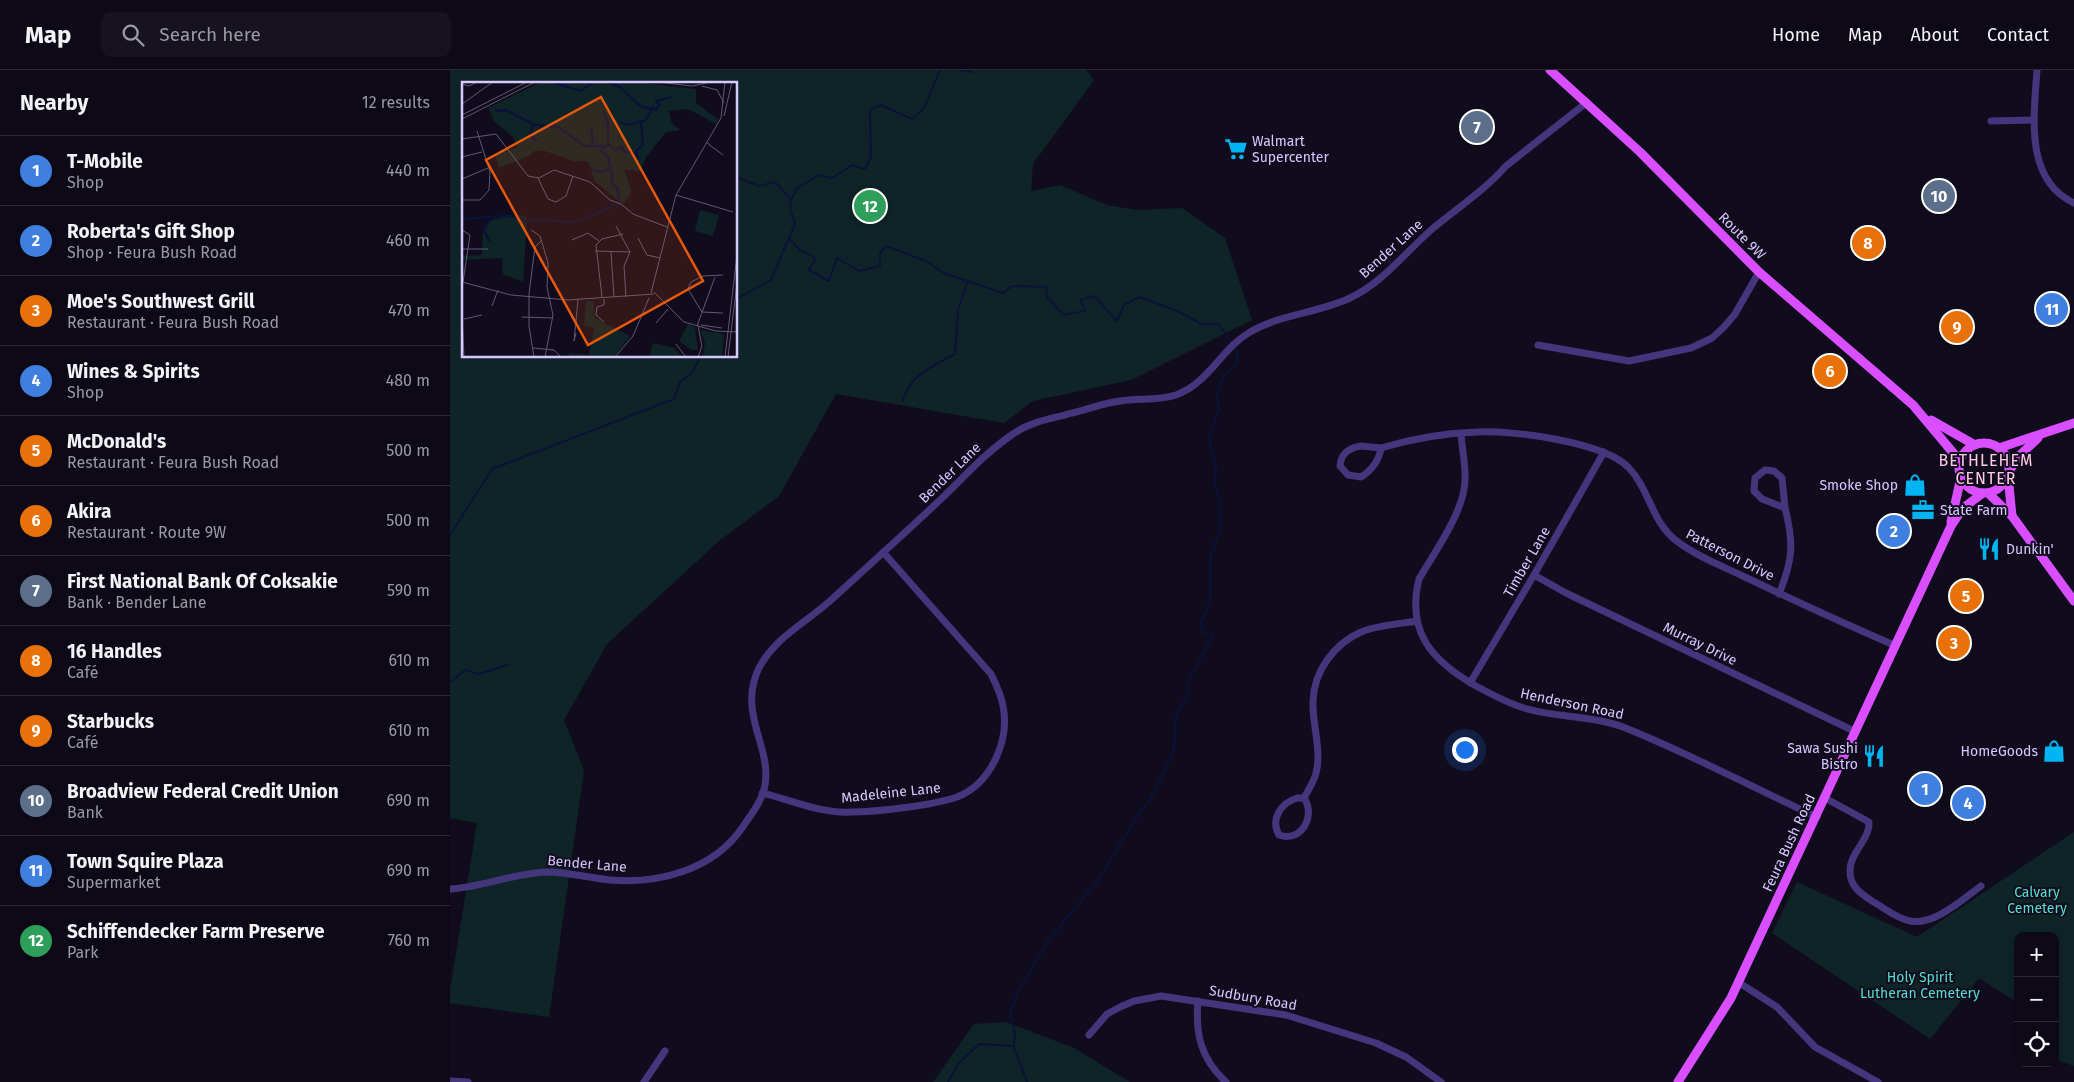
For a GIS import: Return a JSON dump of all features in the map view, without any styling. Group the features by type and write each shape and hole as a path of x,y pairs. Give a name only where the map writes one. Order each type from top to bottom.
{"main road":[{"name":"Route 9W","path":"1550,70 1640,152 1759,272 1922,414 1960,461"},
{"name":"Route 9W","path":"1922,414 1976,445"},
{"path":"2074,423 1999,448 1984,444 1976,445 1969,449 1960,461 1961,476 1969,488 1985,493 2012,516 2074,601"},
{"path":"1985,493 2000,487 2017,458 2044,433"},
{"path":"1999,448 2007,459 2012,516"},
{"name":"Feura Bush Road","path":"1951,526 1961,476"},
{"name":"Feura Bush Road","path":"1678,1082 1704,1043 1738,982 1826,798 1951,526 1963,508 1985,493"}],"street":[{"path":"2037,70 2034,120 2036,143 2042,169 2050,185 2074,203"},
{"name":"Bender Lane","path":"450,889 482,886 547,872 624,880 649,879 673,874 707,862 723,850 739,833 762,793 765,771 752,709 753,687 760,667 782,639 824,606 982,459 1017,431 1031,424 1107,403 1168,397 1185,391 1200,382 1232,346 1249,333 1280,319 1338,303 1365,290 1452,213 1495,179 1506,166 1586,103"},
{"path":"1991,121 2034,120"},
{"path":"1538,345 1629,361 1692,348 1712,338 1724,327 1735,314 1759,272"},
{"name":"Patterson Drive","path":"1381,448 1373,467 1361,477 1348,475 1340,466 1344,454 1353,447 1369,446 1381,448 1402,442 1477,432 1508,432 1578,444 1604,452 1618,459 1633,474 1657,521 1676,541 1692,551 1779,594 1896,646"},
{"name":"Henderson Road","path":"1461,434 1465,481 1463,494 1458,508 1419,579 1415,601 1417,621 1430,652 1446,667 1497,698 1524,708 1627,728 1817,817"},
{"name":"Timber Lane","path":"1470,682 1604,452"},
{"path":"1779,594 1788,572 1792,546 1782,478 1774,472 1761,471 1753,483 1754,491 1762,500 1785,508"},
{"name":"Madeleine Lane","path":"762,793 832,811 851,812 941,802 958,796 971,788 985,776 994,762 1001,744 1005,725 1004,707 1000,691 991,674 883,552"},
{"name":"Murray Drive","path":"1534,575 1566,593 1856,732"},
{"path":"1304,798 1290,800 1280,810 1275,822 1279,834 1293,836 1304,828 1309,810 1304,798 1316,774 1317,752 1313,700 1316,680 1325,662 1342,644 1362,632 1417,621"},
{"path":"1826,798 1869,822 1867,831 1850,865 1852,882 1861,894 1902,918 1912,922 1931,918 1981,886"},
{"path":"1738,982 1778,1007 1815,1047 1878,1082"},
{"name":"Sudbury Road","path":"1090,1035 1108,1014 1134,1001 1161,996 1286,1015 1376,1043 1406,1057 1441,1082"},
{"path":"1198,1002 1196,1025 1200,1044 1207,1060 1226,1082"},
{"path":"644,1082 665,1051"},
{"path":"450,1080 468,1082"}],"green space":[{"path":"450,70 1086,70 1094,80 1033,164 1031,191 1060,185 1107,205 1136,210 1182,208 1225,238 1252,320 1131,380 1033,401 1004,423 836,394 779,496 719,541 607,644 564,720 584,771 549,1017 450,1003 450,990 477,823 450,818"},
{"path":"2074,832 2074,1066 2059,1061 2059,932 2014,932 2014,1000 1979,978 1930,1039 1772,933 1797,882 1917,937"},
{"path":"1006,1022 1074,1048 1130,1082 933,1082 974,1024"}],"waterway":[{"path":"940,70 924,108 912,119 881,105 870,110 871,157 865,169 852,165 832,178 819,175 797,188 791,200 790,208 795,224 789,238 800,250 816,258 809,270 829,281 837,258 859,271 880,266 880,253 886,246 926,261 944,273 1003,293 1012,286 1046,287 1047,297 1064,315 1085,311 1080,300 1094,296 1117,321 1124,305 1139,297 1175,310 1202,324 1219,324 1231,343"},
{"path":"961,70 972,72 973,70"},
{"path":"738,178 759,186 775,182 791,199"},
{"path":"738,298 771,280 789,238"},
{"path":"903,401 906,392 916,378 930,367 955,354 958,310 968,280"},
{"path":"948,1082 958,1064 979,1044 1014,1046 1015,1032 1010,1013 1018,992 1049,939 1097,882 1141,810 1150,800 1174,750 1176,716 1188,695 1187,683 1213,635 1202,632 1201,621 1210,602 1210,557 1220,530 1220,503 1215,485 1216,467 1209,438 1219,409 1217,393 1224,376 1237,364 1237,352 1235,349"},
{"path":"450,535 492,469 674,399 680,382 692,373 700,358"},
{"path":"450,682 465,670 479,674 510,664"},
{"path":"1014,1047 1027,1082"}],"place":[{"name":"First National Bank Of Coksakie","path":"1477,127"},
{"name":"Walmart Supercenter","path":"1236,149"},
{"name":"Broadview Federal Credit Union","path":"1939,196"},
{"name":"Schiffendecker Farm Preserve","path":"870,206"},
{"name":"16 Handles","path":"1868,243"},
{"name":"Town Squire Plaza","path":"2052,309"},
{"name":"Starbucks","path":"1957,327"},
{"name":"Akira","path":"1830,371"},
{"name":"Smoke Shop","path":"1915,485"},
{"name":"State Farm","path":"1923,510"},
{"name":"Roberta's Gift Shop","path":"1894,531"},
{"name":"Dunkin'","path":"1989,549"},
{"name":"McDonald's","path":"1966,596"},
{"name":"Moe's Southwest Grill","path":"1954,643"},
{"name":"HomeGoods","path":"2054,751"},
{"name":"Sawa Sushi Bistro","path":"1874,756"},
{"name":"T-Mobile","path":"1925,789"},
{"name":"Wines & Spirits","path":"1968,803"}],"district":[{"name":"BETHLEHEM CENTER","path":"1986,469"}],"park label":[{"name":"Calvary Cemetery","path":"2037,900"},
{"name":"Holy Spirit Lutheran Cemetery","path":"1920,986"}]}
